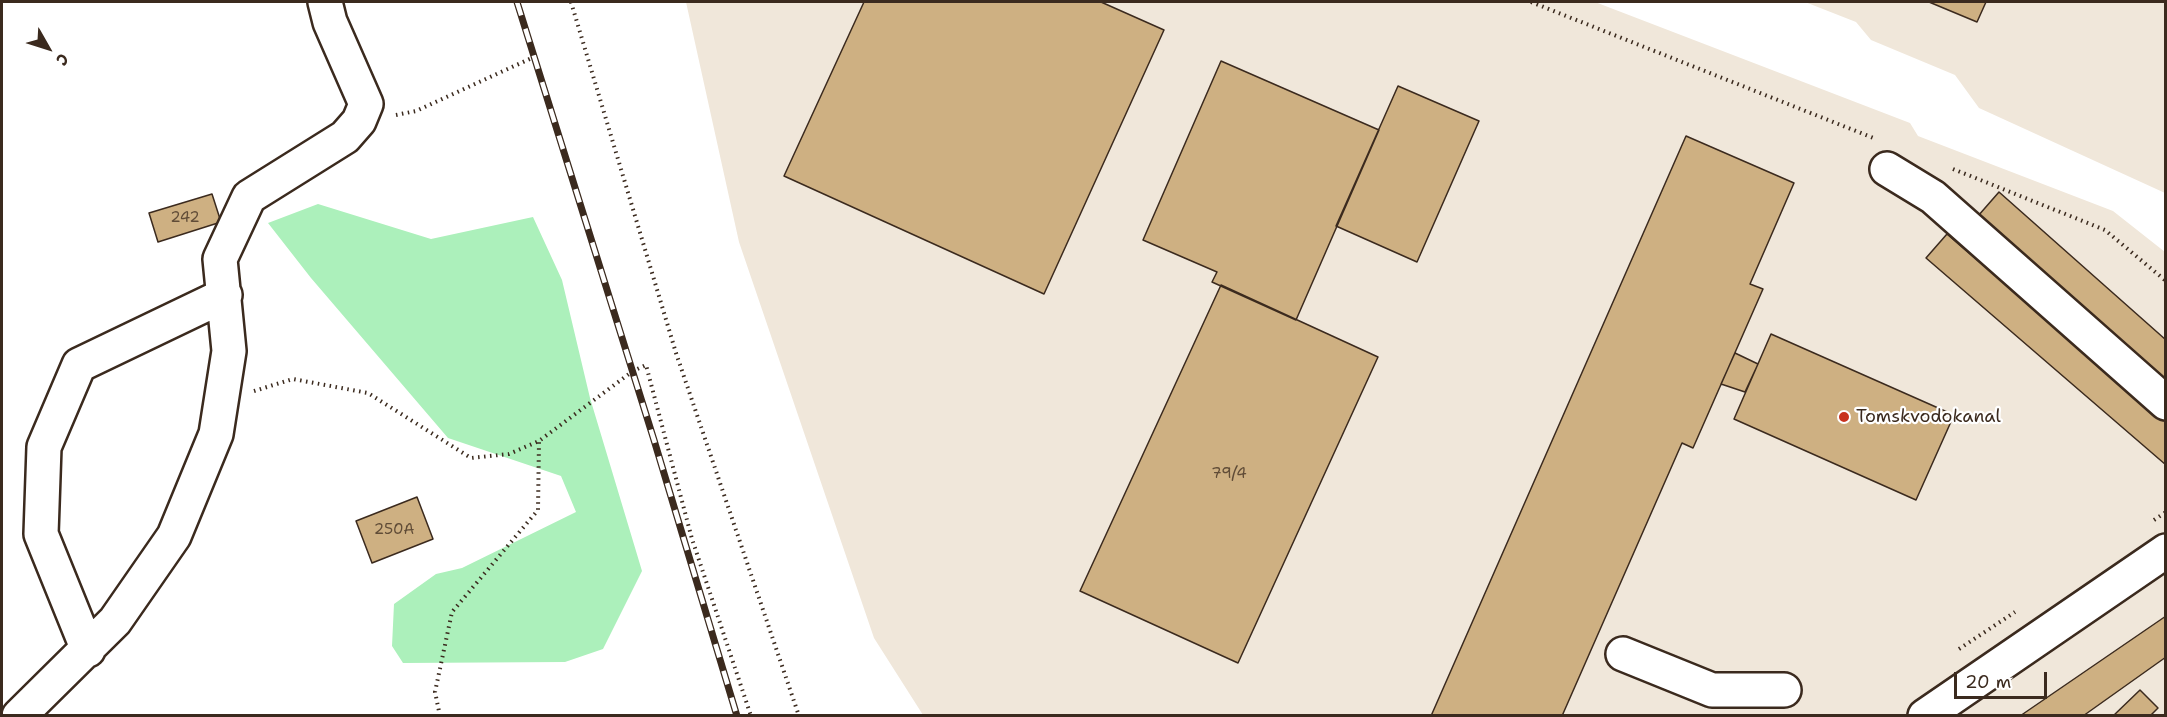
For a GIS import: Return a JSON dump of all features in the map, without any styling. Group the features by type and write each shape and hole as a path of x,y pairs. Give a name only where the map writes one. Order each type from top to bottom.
{"street":[{"path":"19,716 115,621 174,536 216,434 229,351 220,259 249,197 345,137 359,121 366,104 330,22 325,2"},
{"path":"1886,155 2166,403"},
{"path":"87,650 41,534 44,447 79,365 225,295"},
{"path":"1925,716 2166,551"},
{"path":"1623,654 1712,690 1784,690"}],"path":[{"path":"571,2 676,353 799,716"},
{"path":"1531,2 1886,155"},
{"path":"359,121 416,111 534,57"},
{"path":"1951,168 2105,230 2166,281"},
{"path":"222,401 293,380 368,393 471,458 509,454 539,441 633,371 646,365 692,539 751,716"},
{"path":"440,716 435,692 452,612 538,510 539,441"}],"shaded area":[{"path":"686,2 1595,2 1910,123 1918,136 2113,211 2165,252 2165,715 923,715 874,638 739,242"},
{"path":"1805,2 2165,2 2165,193 1979,108 1955,75 1871,40 1856,22"}],"green space":[{"path":"318,204 431,239 533,217 562,280 590,398 642,571 603,649 565,662 403,663 392,646 394,604 436,574 462,568 576,512 561,476 448,438 311,278 268,223"}],"building":[{"path":"864,2 1101,2 1164,30 1044,294 784,176"},
{"path":"1929,2 1986,2 1977,22"},
{"path":"1221,61 1379,130 1296,320 1212,282 1217,272 1143,240"},
{"path":"1398,86 1479,121 1417,262 1336,226"},
{"path":"1686,136 1794,183 1750,284 1763,289 1693,448 1682,443 1562,716 1431,716"},
{"path":"1999,192 2166,340 2166,382 1978,216"},
{"path":"212,194 221,222 158,242 149,213"},
{"path":"1947,234 2166,422 2166,465 1926,258"},
{"path":"1221,285 1378,357 1238,663 1080,591"},
{"name":"Tomskvodokanal","path":"1771,334 1954,415 1916,500 1734,419"},
{"path":"1735,353 1758,364 1745,392 1721,384"},
{"path":"417,497 433,539 372,563 356,521"},
{"path":"2166,616 2166,657 2083,716 2020,716"},
{"path":"2140,690 2158,708 2150,716 2113,716"}],"railway":[{"path":"517,2 654,440 737,716"}],"place":[{"name":"Tomskvodokanal","path":"1844,417"}]}
